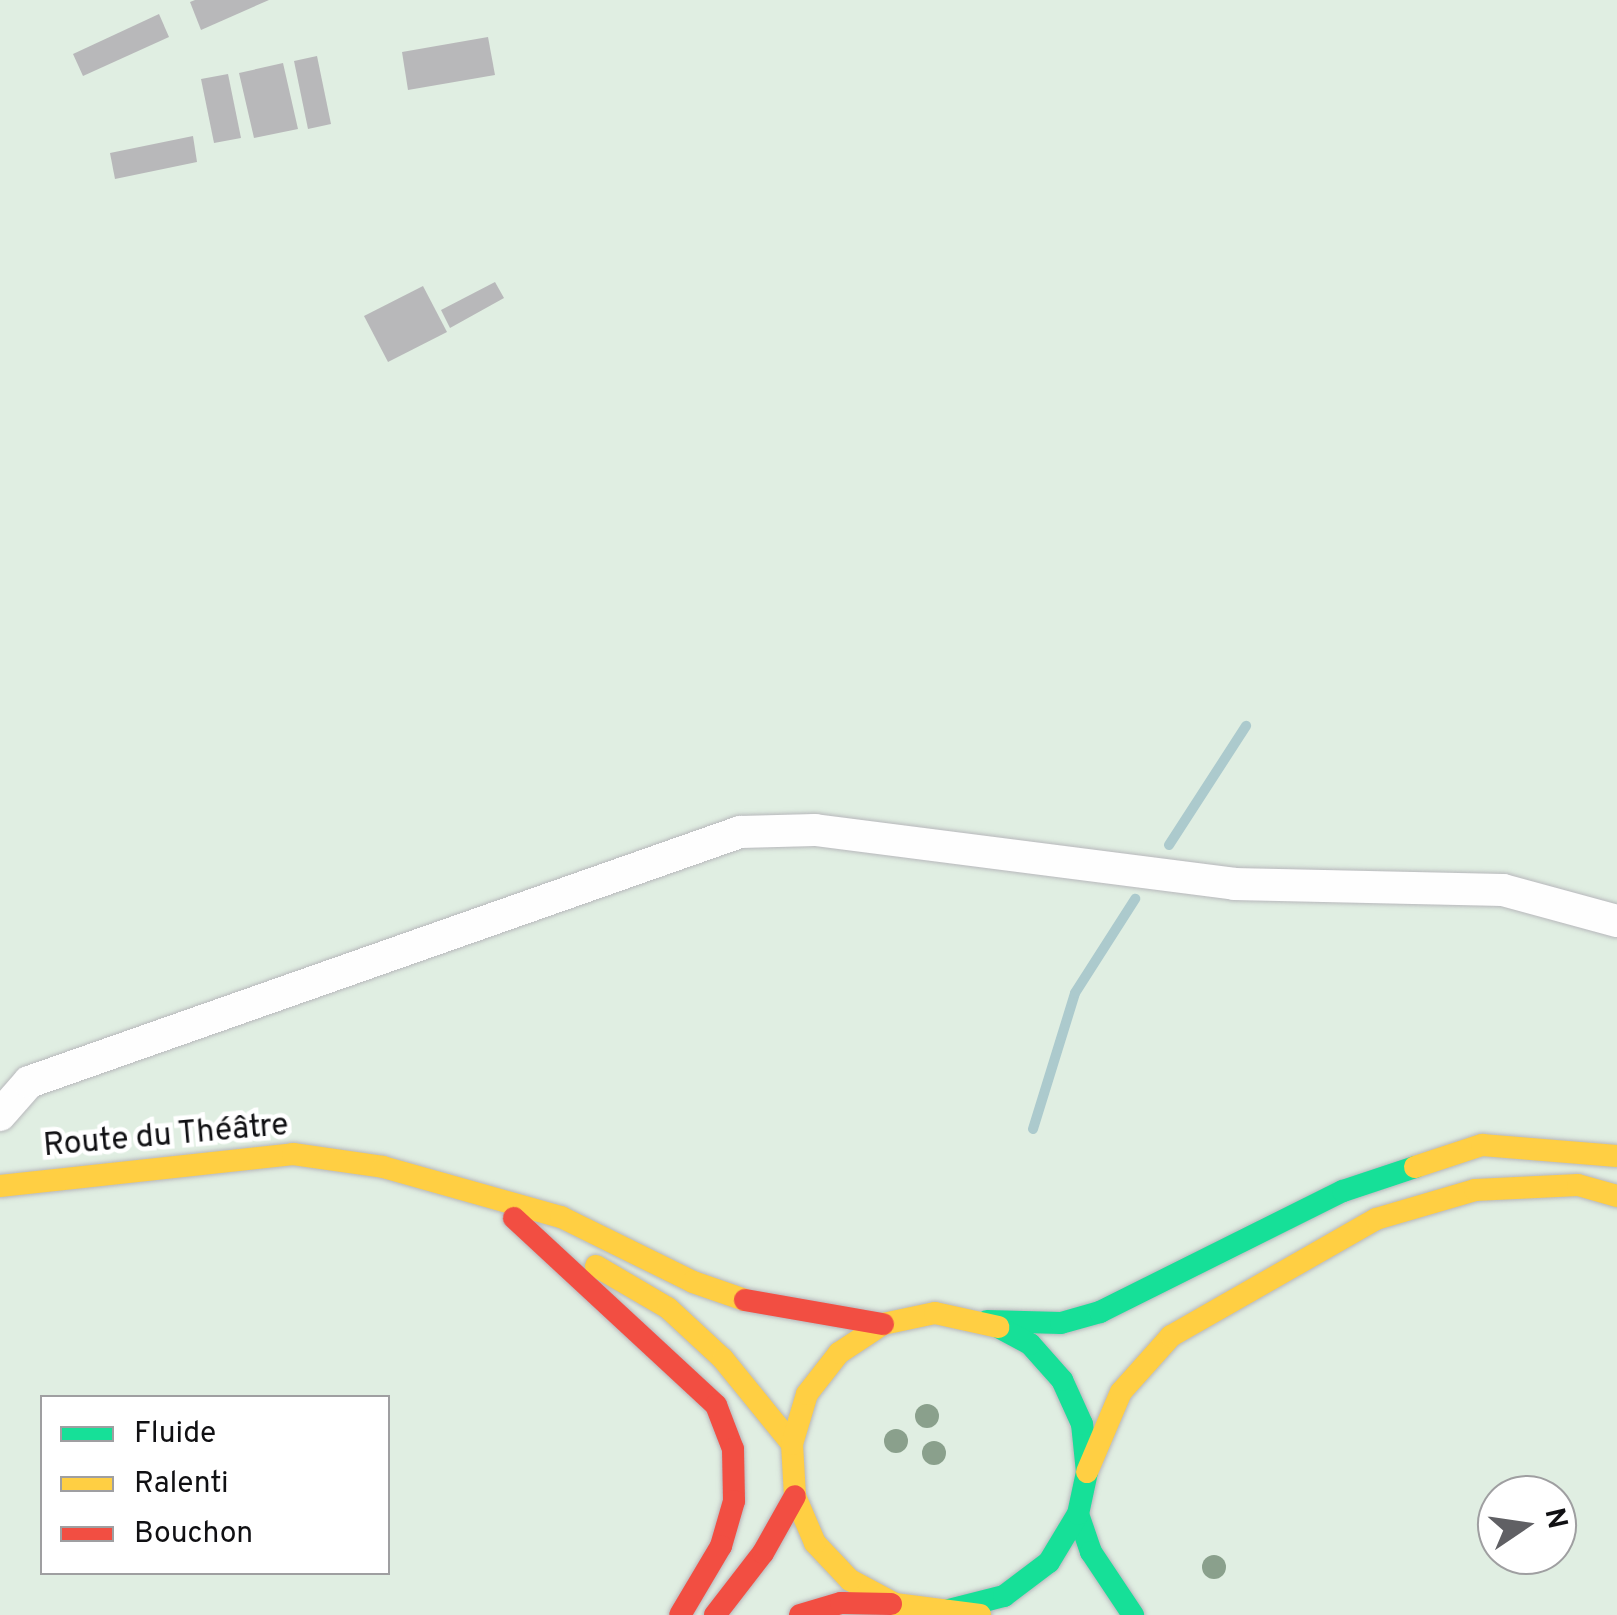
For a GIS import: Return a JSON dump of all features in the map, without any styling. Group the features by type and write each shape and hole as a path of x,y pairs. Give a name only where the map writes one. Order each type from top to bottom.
{"main road":[{"path":"895,1604 850,1580 815,1543 795,1496 792,1444 807,1394 838,1352 882,1324 934,1313 988,1321 1061,1324 1100,1312 1343,1191 1482,1145 1617,1156"},
{"name":"Route du Théâtre","path":"0,1186 293,1154 457,1183 561,1217 693,1282 749,1301 882,1324"},
{"name":"Route du Théâtre","path":"457,1183 668,1308 723,1359 792,1444"},
{"path":"949,1610 1004,1596 1049,1562 1078,1514 1087,1472 1122,1392 1171,1336 1376,1220 1474,1190 1578,1184 1617,1196"},
{"path":"514,1218 716,1405 733,1449 734,1501 721,1546 680,1615"},
{"path":"988,1321 1030,1344 1062,1380 1082,1424 1087,1472"},
{"path":"715,1615 763,1553 795,1496"},
{"path":"1078,1514 1091,1552 1133,1615"},
{"path":"800,1615 840,1603 895,1604 980,1615"}],"street":[{"path":"0,1115 29,1082 740,832 816,830 1234,884 1503,890 1617,921"}],"shaded area":[{"path":"0,0 1617,0 1617,1615 0,1615"}],"building":[{"path":"269,0 201,30 190,2"},
{"path":"159,14 169,37 83,76 73,54"},
{"path":"488,37 495,75 408,90 402,52"},
{"path":"317,56 331,124 308,129 294,61"},
{"path":"283,63 298,129 254,138 239,73"},
{"path":"228,74 241,138 214,143 201,79"},
{"path":"193,136 197,162 115,179 110,153"},
{"path":"495,282 504,298 450,328 441,310"},
{"path":"423,286 447,332 388,362 364,316"}],"waterway":[{"path":"1169,845 1246,726"},
{"path":"1033,1129 1075,993 1135,899"}],"traffic: fast":[{"path":"987,1321 1061,1323 1100,1312 1343,1191 1415,1167"},
{"path":"949,1610 1004,1596 1049,1562 1078,1514 1087,1472 1082,1424 1062,1380 1030,1344 998,1327"},
{"path":"1078,1514 1091,1552 1133,1615"}],"traffic: slow":[{"path":"1415,1167 1482,1145 1617,1156"},
{"path":"0,1186 293,1154 383,1167 561,1217 693,1282 745,1300"},
{"path":"1087,1472 1121,1392 1171,1336 1376,1219 1475,1190 1578,1185 1617,1196"},
{"path":"596,1266 668,1308 723,1359 792,1444"},
{"path":"980,1615 895,1604 850,1580 815,1543 795,1496 792,1444 807,1394 839,1353 883,1324 935,1313 998,1327"}],"traffic: jam":[{"path":"514,1218 716,1405 733,1449 734,1501 721,1546 680,1615"},
{"path":"745,1300 883,1324"},
{"path":"715,1615 763,1553 795,1496"},
{"path":"800,1615 841,1603 891,1604"}]}
